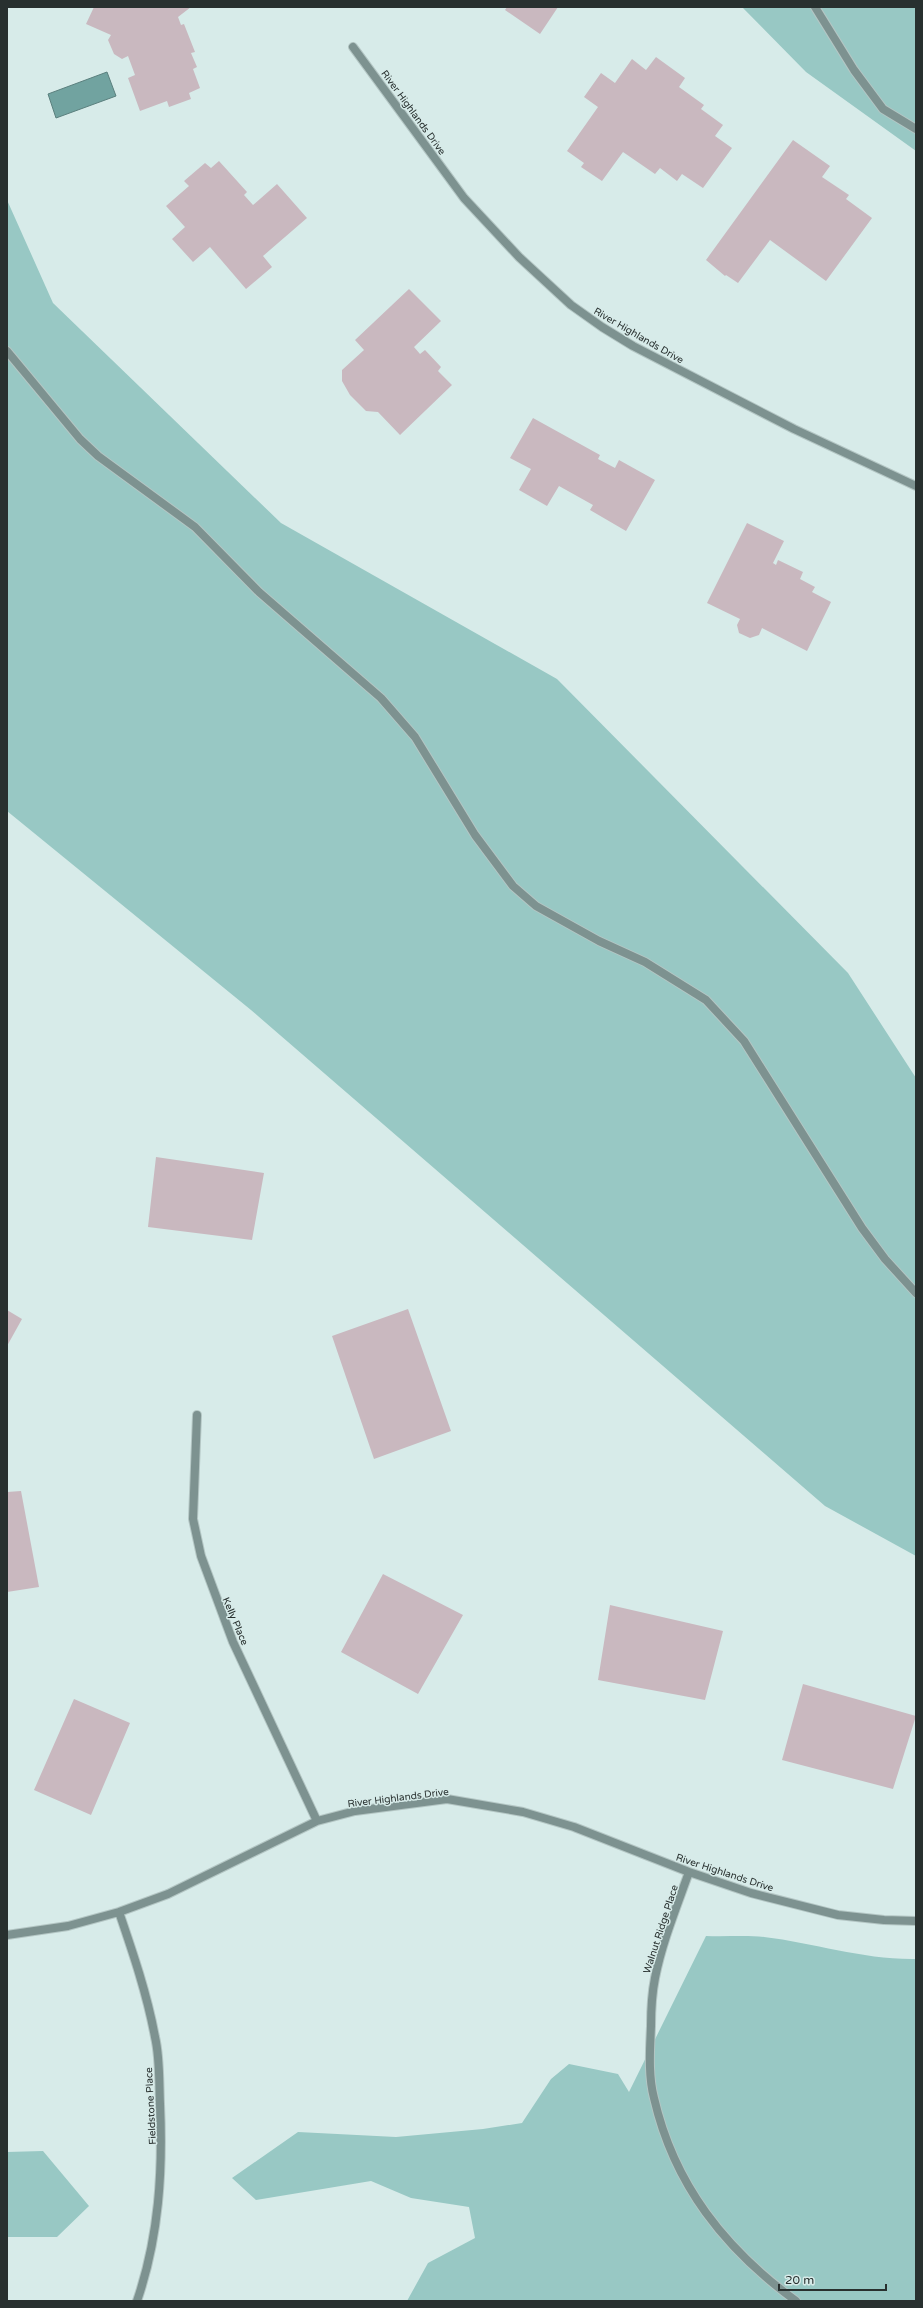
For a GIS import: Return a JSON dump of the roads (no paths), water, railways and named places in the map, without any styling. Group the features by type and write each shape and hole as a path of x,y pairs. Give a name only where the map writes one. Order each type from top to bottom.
{"street":[{"path":"815,7 854,70 883,109 916,129"},
{"name":"River Highlands Drive","path":"353,47 464,198 519,257 571,306 633,346 794,429 916,486"},
{"path":"7,351 89,448 116,470 195,527 259,592 381,698 415,737 475,835 513,886 542,909 599,941 645,962 706,1000 721,1015 744,1042 862,1228 885,1259 916,1294"},
{"name":"Kelly Place","path":"197,1415 193,1519 201,1556 233,1642 317,1821"},
{"name":"River Highlands Drive","path":"7,1935 68,1926 119,1912 175,1890 317,1821 355,1811 447,1799 523,1812 574,1827 689,1872 751,1893 838,1915 884,1920 916,1921"},
{"name":"Walnut Ridge Place","path":"689,1872 655,1978 650,2059 654,2098 669,2146 686,2186 715,2227 775,2286 796,2301"},
{"name":"Fieldstone Place","path":"119,1912 146,1996 156,2039 159,2080 162,2154 158,2215 145,2277 137,2301"}]}
